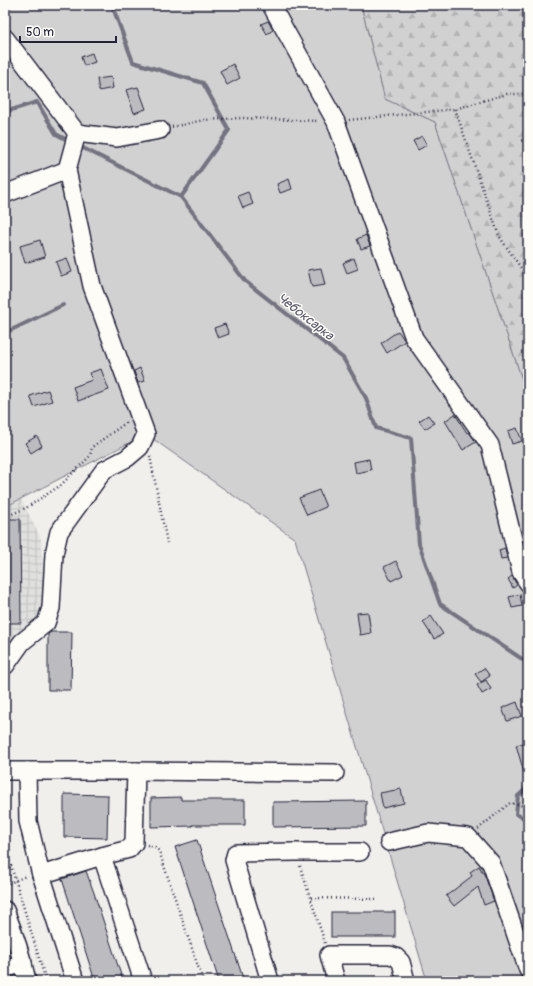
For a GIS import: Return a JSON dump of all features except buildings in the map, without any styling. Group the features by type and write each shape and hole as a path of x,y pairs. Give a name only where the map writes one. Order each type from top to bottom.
{"street":[{"path":"271,5 336,122 414,338 490,444 521,572 528,583"},
{"path":"5,38 77,133 117,138 160,130"},
{"path":"5,666 22,642 46,623 51,608 54,554 59,532 104,470 127,458 140,447 146,434 92,286 67,170 77,133"},
{"path":"5,194 67,170"},
{"path":"5,771 335,773"},
{"path":"27,771 28,821 41,873 75,981"},
{"path":"41,873 130,849 134,843 136,771"},
{"path":"389,842 428,833 468,838 491,863 528,970"},
{"path":"270,981 234,860 236,853 360,852"},
{"path":"102,856 143,981"},
{"path":"5,910 23,962 27,981"},
{"path":"336,981 329,955 396,957 401,962 406,981"},
{"path":"5,969 23,962"}],"path":[{"path":"160,130 204,120 242,118 336,122 455,109 507,94 528,94"},
{"path":"455,109 499,236 528,278"},
{"path":"5,517 26,508 61,485 90,456 92,447 138,413"},
{"path":"146,434 167,543"},
{"path":"468,838 510,803 528,808"},
{"path":"134,843 154,846 159,851 202,981"},
{"path":"5,846 46,981"},
{"path":"295,852 329,955"},
{"path":"5,885 16,880 41,873"},
{"path":"310,898 377,899"}],"shaded area":[{"path":"21,499 41,539 46,623 5,666 5,507"}],"green space":[{"path":"5,5 361,5 385,99 435,122 528,397 528,981 427,981 295,539 146,434 5,507"},
{"path":"361,5 528,5 528,397 435,122 385,99"}],"waterway":[{"name":"Чебоксарка","path":"112,5 133,62 203,83 229,130 181,197 245,281 343,358 366,398 376,428 411,438 419,544 440,604 528,663"},
{"path":"5,112 37,102 56,134 71,142"},
{"path":"79,146 181,197"},
{"path":"5,333 63,305"},
{"name":"Чебоксарка","path":"528,787 518,796 516,814 528,820"}]}
